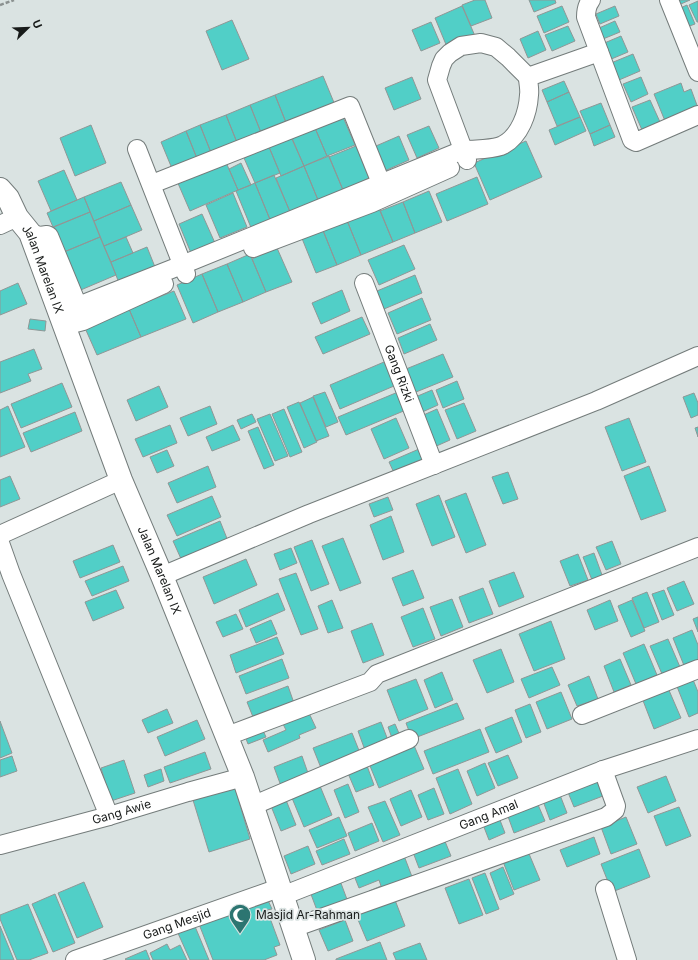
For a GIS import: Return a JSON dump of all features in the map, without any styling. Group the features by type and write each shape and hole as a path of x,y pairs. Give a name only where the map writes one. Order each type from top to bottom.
{"main road":[{"name":"Jalan Marelan IX","path":"0,189 8,198 16,225 71,315 121,480 162,576 243,777 304,960"}],"street":[{"path":"591,0 586,12 586,18 634,141 636,142 698,115"},
{"path":"669,0 691,35 698,72"},
{"path":"71,315 184,269 381,183 468,153 502,146 512,138 520,128 526,116 529,94 528,76 496,47 481,43 461,46 450,53 444,59 437,80 468,153"},
{"path":"528,76 599,52"},
{"path":"152,184 350,106 381,183 372,203"},
{"path":"137,149 152,184 184,269"},
{"path":"184,269 372,203 468,153"},
{"name":"Gang Rizki","path":"364,283 434,465"},
{"path":"162,576 309,514 596,401 698,356"},
{"path":"0,535 121,480"},
{"path":"0,543 6,576 109,816"},
{"path":"226,736 370,682 377,674 698,547"},
{"path":"582,716 698,669"},
{"path":"252,806 408,739"},
{"name":"Gang Amal","path":"281,892 603,770 698,739"},
{"path":"293,928 606,817 615,810 616,806 603,770"},
{"name":"Gang Awie","path":"0,845 109,816 243,777"},
{"path":"605,889 627,960"},
{"name":"Gang Mesjid","path":"75,960 281,892"}],"path":[{"path":"0,5 14,0"}],"building":[{"path":"475,0 485,0 492,18 471,26 462,5"},
{"path":"529,0 555,0 556,3 534,12"},
{"path":"671,0 690,0 674,7"},
{"path":"698,1 698,22 697,22 689,5"},
{"path":"687,5 695,24 684,28 676,10"},
{"path":"462,6 475,36 447,47 435,18"},
{"path":"562,6 569,22 544,33 537,16"},
{"path":"615,6 619,16 600,24 596,14"},
{"path":"232,20 249,59 222,70 206,31"},
{"path":"615,21 620,32 603,39 599,28"},
{"path":"431,22 440,43 421,51 412,30"},
{"path":"568,26 575,41 552,51 545,35"},
{"path":"538,31 546,50 528,58 520,39"},
{"path":"621,36 628,52 609,60 602,44"},
{"path":"633,54 640,71 619,80 611,63"},
{"path":"323,76 335,105 287,125 275,95"},
{"path":"412,77 421,99 394,110 385,88"},
{"path":"641,77 648,94 631,102 623,84"},
{"path":"564,81 569,92 547,102 542,90"},
{"path":"681,83 684,92 691,89 698,108 665,121 654,94"},
{"path":"569,92 580,117 557,126 547,102"},
{"path":"275,95 287,125 262,135 250,105"},
{"path":"650,100 660,122 642,130 632,107"},
{"path":"601,103 610,125 590,134 580,111"},
{"path":"250,105 262,135 238,145 226,115"},
{"path":"226,115 238,145 212,155 200,125"},
{"path":"343,117 355,145 327,156 315,128"},
{"path":"580,117 586,131 555,145 549,130"},
{"path":"91,125 106,163 75,176 60,138"},
{"path":"200,125 212,155 198,161 186,131"},
{"path":"610,125 615,137 594,146 590,134"},
{"path":"429,126 439,148 417,158 407,135"},
{"path":"315,128 327,156 304,166 292,138"},
{"path":"186,131 198,161 173,171 161,142"},
{"path":"399,136 409,160 380,173 369,149"},
{"path":"291,137 304,166 281,176 269,147"},
{"path":"526,141 542,177 490,200 474,163"},
{"path":"356,146 369,178 343,190 329,157"},
{"path":"269,147 280,173 255,183 244,158"},
{"path":"329,156 343,190 318,200 304,166"},
{"path":"225,160 238,190 190,211 177,181"},
{"path":"241,163 251,185 238,190 229,169"},
{"path":"304,166 318,200 290,212 276,178"},
{"path":"64,170 77,200 51,211 38,181"},
{"path":"274,175 291,214 271,222 255,183"},
{"path":"477,177 488,204 447,221 436,194"},
{"path":"121,182 131,205 94,221 84,197"},
{"path":"255,183 271,222 252,230 236,191"},
{"path":"429,191 442,222 415,233 403,202"},
{"path":"233,193 247,227 220,238 206,205"},
{"path":"84,197 90,212 53,227 47,213"},
{"path":"403,202 415,233 393,242 380,211"},
{"path":"131,205 142,230 104,246 94,221"},
{"path":"378,205 393,242 361,255 346,218"},
{"path":"90,212 100,237 64,252 54,227"},
{"path":"202,214 215,243 191,253 179,224"},
{"path":"346,218 361,255 337,265 322,228"},
{"path":"322,228 337,265 316,273 301,236"},
{"path":"100,237 116,275 76,292 59,254"},
{"path":"126,237 133,253 111,262 104,246"},
{"path":"404,245 415,269 379,285 368,260"},
{"path":"147,247 155,267 119,283 111,262"},
{"path":"277,248 292,282 266,292 252,259"},
{"path":"250,254 266,292 243,302 227,264"},
{"path":"227,264 243,302 218,312 202,274"},
{"path":"202,274 218,312 193,323 177,285"},
{"path":"415,275 422,293 384,309 377,291"},
{"path":"18,283 27,304 0,315 0,291"},
{"path":"342,290 350,311 321,324 312,303"},
{"path":"174,291 186,319 141,337 129,309"},
{"path":"422,298 431,320 397,334 388,313"},
{"path":"129,309 141,337 97,355 85,328"},
{"path":"362,317 370,334 323,354 315,337"},
{"path":"30,319 46,321 45,331 28,329"},
{"path":"430,324 437,340 404,354 398,338"},
{"path":"34,349 42,369 28,374 31,381 0,393 0,362"},
{"path":"443,354 453,377 416,392 406,369"},
{"path":"384,362 394,386 340,409 330,385"},
{"path":"457,381 464,399 443,408 436,390"},
{"path":"62,383 72,407 21,428 11,404"},
{"path":"159,386 168,407 136,421 127,400"},
{"path":"432,390 438,405 420,413 413,398"},
{"path":"325,392 338,422 326,427 313,396"},
{"path":"398,392 406,410 346,435 338,417"},
{"path":"694,393 698,403 698,415 691,418 683,397"},
{"path":"313,397 329,436 316,441 300,403"},
{"path":"299,402 317,442 304,448 287,407"},
{"path":"464,403 476,431 457,439 445,410"},
{"path":"8,406 25,447 0,457 0,410"},
{"path":"210,406 217,424 188,436 180,418"},
{"path":"284,409 302,452 290,457 272,414"},
{"path":"437,409 450,440 432,448 419,417"},
{"path":"75,412 82,431 31,452 23,433"},
{"path":"252,414 256,422 241,429 237,420"},
{"path":"270,414 288,456 275,461 257,419"},
{"path":"396,418 409,448 384,459 371,429"},
{"path":"629,418 646,462 622,471 605,427"},
{"path":"170,425 177,443 143,457 135,439"},
{"path":"233,425 240,440 212,451 206,437"},
{"path":"258,427 274,465 264,469 248,431"},
{"path":"698,427 698,437 695,428"},
{"path":"419,449 424,463 395,475 389,462"},
{"path":"167,450 174,466 157,473 150,457"},
{"path":"208,466 216,487 177,503 168,483"},
{"path":"649,466 666,511 641,520 624,476"},
{"path":"508,472 518,499 503,504 492,477"},
{"path":"10,476 20,499 0,507 0,480"},
{"path":"466,493 486,545 466,553 445,501"},
{"path":"439,495 455,537 432,546 416,504"},
{"path":"212,496 221,517 177,536 167,515"},
{"path":"388,497 393,510 374,517 369,504"},
{"path":"391,516 404,552 383,560 370,525"},
{"path":"220,521 228,541 182,561 173,541"},
{"path":"343,538 361,583 340,591 322,546"},
{"path":"312,540 329,584 311,591 294,547"},
{"path":"612,541 621,564 606,570 596,547"},
{"path":"113,545 120,562 80,578 73,561"},
{"path":"291,548 297,563 280,570 274,554"},
{"path":"594,553 602,575 592,580 583,557"},
{"path":"578,554 588,580 570,586 560,561"},
{"path":"246,559 257,585 214,604 203,577"},
{"path":"123,566 129,581 92,596 85,581"},
{"path":"413,570 424,598 403,606 392,578"},
{"path":"514,572 524,597 499,607 489,581"},
{"path":"296,573 318,629 301,635 279,579"},
{"path":"684,581 694,604 677,611 667,588"},
{"path":"483,588 493,614 469,623 459,597"},
{"path":"116,590 124,608 93,621 85,602"},
{"path":"664,590 674,615 662,620 652,594"},
{"path":"647,592 659,622 644,628 632,598"},
{"path":"278,593 285,610 246,627 239,610"},
{"path":"452,599 463,627 441,636 430,607"},
{"path":"332,600 343,628 328,633 318,606"},
{"path":"610,600 618,621 595,630 587,610"},
{"path":"632,600 645,631 631,637 618,606"},
{"path":"423,608 435,639 413,647 401,617"},
{"path":"236,614 243,629 223,637 216,622"},
{"path":"698,617 698,632 693,619"},
{"path":"271,620 277,634 256,643 250,629"},
{"path":"551,621 565,659 534,671 519,634"},
{"path":"372,623 384,655 363,663 351,631"},
{"path":"692,630 698,645 698,662 685,668 673,638"},
{"path":"277,637 284,654 236,673 230,655"},
{"path":"668,639 680,667 662,674 650,646"},
{"path":"644,644 657,675 636,684 623,653"},
{"path":"501,649 514,682 487,693 473,660"},
{"path":"282,659 289,678 246,694 239,676"},
{"path":"620,659 631,685 614,692 604,666"},
{"path":"552,667 560,685 529,698 521,679"},
{"path":"442,672 453,700 435,708 424,680"},
{"path":"589,676 598,699 577,706 568,685"},
{"path":"692,677 698,692 698,713 689,717 676,684"},
{"path":"416,679 428,709 399,721 387,690"},
{"path":"288,686 295,706 255,722 247,702"},
{"path":"668,688 681,718 654,729 642,698"},
{"path":"561,692 572,719 547,729 536,702"},
{"path":"457,703 464,719 412,739 406,723"},
{"path":"530,704 541,732 526,738 515,710"},
{"path":"167,709 173,723 148,733 142,720"},
{"path":"308,711 316,728 299,735 300,738 268,752 263,740 286,730 282,722"},
{"path":"512,717 522,742 496,753 485,728"},
{"path":"197,720 205,739 165,756 157,737"},
{"path":"0,721 12,753 0,758"},
{"path":"381,722 389,743 366,753 358,731"},
{"path":"260,724 266,737 248,744 243,731"},
{"path":"395,724 401,738 393,741 388,727"},
{"path":"480,729 489,752 433,774 424,751"},
{"path":"352,733 360,753 321,768 313,748"},
{"path":"413,743 424,769 379,788 368,761"},
{"path":"205,752 211,769 170,783 164,767"},
{"path":"508,755 518,778 498,786 488,763"},
{"path":"12,756 17,771 0,777 0,760"},
{"path":"302,756 309,776 281,786 274,767"},
{"path":"124,760 135,793 111,801 101,768"},
{"path":"366,763 374,785 356,792 347,771"},
{"path":"485,763 495,788 477,796 467,771"},
{"path":"161,769 164,781 148,787 144,775"},
{"path":"458,769 472,804 450,814 436,778"},
{"path":"594,774 603,796 574,807 565,785"},
{"path":"666,776 676,801 648,813 637,787"},
{"path":"348,784 359,812 345,818 334,790"},
{"path":"320,786 332,815 304,827 292,798"},
{"path":"235,788 250,839 209,852 193,800"},
{"path":"434,788 444,814 428,820 418,795"},
{"path":"411,790 422,817 401,826 390,799"},
{"path":"560,795 567,813 550,820 543,801"},
{"path":"286,800 296,825 281,831 271,806"},
{"path":"536,800 545,821 514,833 506,811"},
{"path":"385,801 400,835 383,842 368,807"},
{"path":"679,807 691,836 666,846 654,816"},
{"path":"498,815 505,833 489,840 482,822"},
{"path":"339,817 347,836 317,848 309,830"},
{"path":"626,817 637,844 611,854 601,827"},
{"path":"372,823 379,841 355,851 348,833"},
{"path":"442,834 451,856 419,868 411,847"},
{"path":"594,837 600,854 567,867 560,850"},
{"path":"344,839 350,854 322,865 316,851"},
{"path":"308,846 315,864 291,874 284,856"},
{"path":"527,849 540,880 514,890 502,859"},
{"path":"639,849 650,877 612,892 601,864"},
{"path":"403,853 414,882 372,899 369,891 381,886 379,880 359,888 353,873"},
{"path":"503,867 514,894 500,900 490,873"},
{"path":"485,873 499,909 486,914 472,878"},
{"path":"339,878 348,902 318,913 309,889"},
{"path":"469,879 483,915 459,924 445,888"},
{"path":"84,882 103,927 77,938 58,893"},
{"path":"55,894 75,943 53,952 32,904"},
{"name":"Masjid Ar-Rahman","path":"267,898 272,909 267,910 280,945 274,947 277,955 264,960 213,960 199,924"},
{"path":"395,900 405,926 367,941 356,915"},
{"path":"28,904 48,953 29,960 17,960 0,919 0,915"},
{"path":"345,920 353,941 328,951 319,930"},
{"path":"194,924 209,960 190,960 177,931"},
{"path":"0,926 14,960 0,960"},
{"path":"380,942 387,960 336,960 336,959"},
{"path":"420,943 427,960 396,960 393,953"},
{"path":"167,944 170,950 180,945 187,960 153,960 150,953"},
{"path":"146,950 150,960 125,959"}],"place":[{"name":"Masjid Ar-Rahman","path":"240,934"}]}
